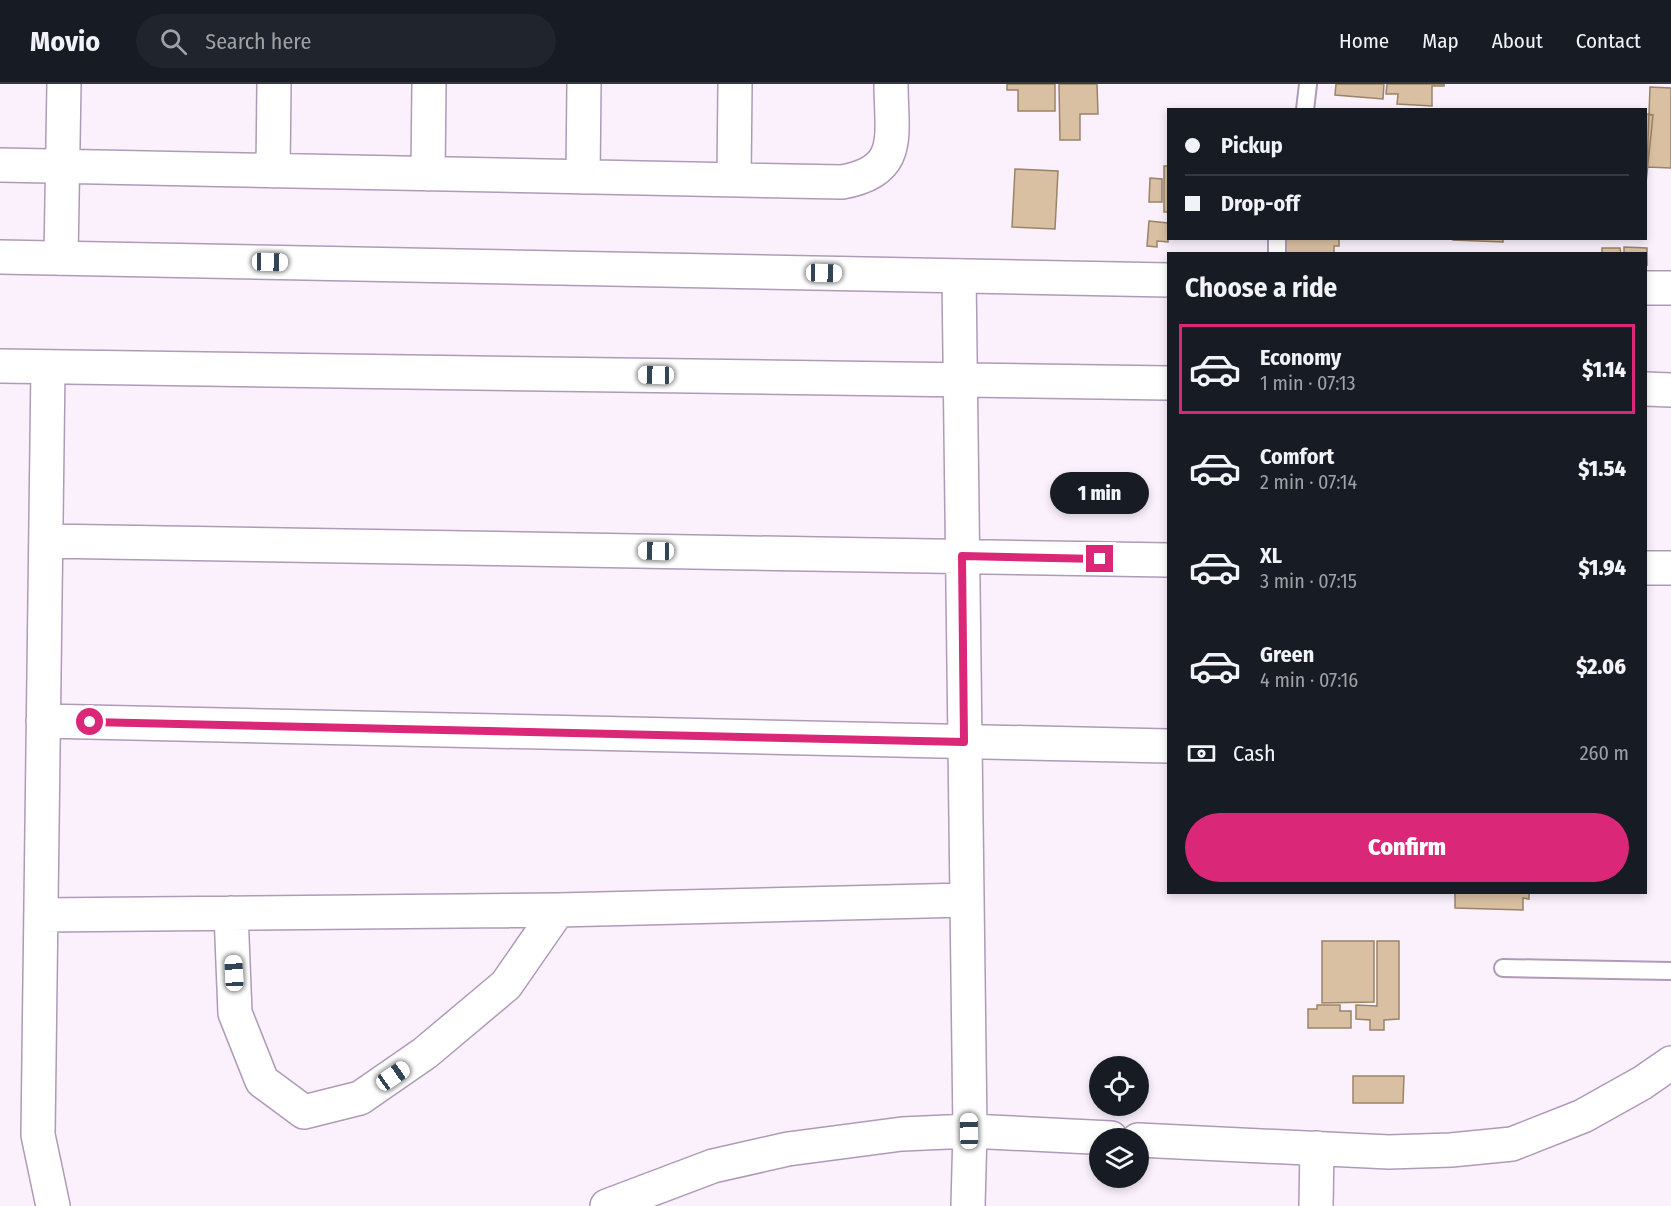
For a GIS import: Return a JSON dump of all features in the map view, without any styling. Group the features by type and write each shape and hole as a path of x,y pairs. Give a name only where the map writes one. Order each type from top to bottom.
{"street":[{"path":"61,258 64,84"},
{"path":"273,171 274,84"},
{"path":"428,174 429,84"},
{"path":"583,177 584,84"},
{"path":"734,180 735,84"},
{"path":"0,165 842,182 862,178 880,169 888,154 891,138 891,84"},
{"path":"0,257 1167,280"},
{"path":"959,276 968,1206"},
{"path":"1647,288 1671,288"},
{"path":"0,366 1167,382"},
{"path":"48,367 38,1135 53,1206"},
{"path":"1647,389 1671,390"},
{"path":"46,541 1167,560"},
{"path":"1647,568 1671,568"},
{"path":"43,721 1167,746"},
{"path":"41,915 558,910 966,900"},
{"path":"231,913 235,1013 262,1081 304,1112 360,1098 425,1053 506,985 558,910"},
{"path":"1149,1140 1389,1152 1451,1150 1512,1144 1583,1116 1642,1083 1671,1063"},
{"path":"607,1206 713,1166 788,1149 902,1134 969,1131 1089,1137"},
{"path":"1316,1206 1317,1148"}],"lane":[{"path":"1305,108 1308,84"},
{"path":"1503,968 1671,971"}],"building":[{"path":"1007,84 1055,84 1055,111 1018,111 1018,90 1007,90"},
{"path":"1059,84 1097,84 1098,114 1080,114 1080,140 1060,140"},
{"path":"1336,84 1384,84 1383,99 1335,95"},
{"path":"1387,84 1444,84 1444,86 1432,86 1432,106 1397,104 1398,94 1386,94"},
{"path":"1650,87 1671,88 1671,168 1647,167"},
{"path":"1647,114 1653,115 1647,173"},
{"path":"1164,166 1167,166 1167,212 1164,212"},
{"path":"1015,169 1058,171 1055,229 1012,227"},
{"path":"1150,178 1162,179 1162,202 1149,202"},
{"path":"1149,221 1167,223 1168,242 1157,241 1157,247 1147,246"},
{"path":"1282,240 1339,240 1339,246 1334,246 1334,252 1282,252"},
{"path":"1453,240 1503,240 1503,242"},
{"path":"1624,247 1647,248 1647,252 1624,252"},
{"path":"1602,248 1620,248 1621,252 1602,252"},
{"path":"1455,894 1529,894 1529,899 1523,898 1523,910 1455,908"},
{"path":"1322,941 1374,941 1374,1002 1322,1003"},
{"path":"1377,941 1399,941 1399,1019 1384,1020 1384,1030 1370,1030 1370,1020 1356,1019 1356,1005 1377,1006"},
{"path":"1317,1005 1340,1005 1340,1011 1351,1011 1351,1028 1308,1028 1308,1009 1317,1009"},
{"path":"1353,1076 1404,1076 1403,1103 1353,1103"}],"route":[{"path":"90,722 964,742 962,556 1100,559"}]}
